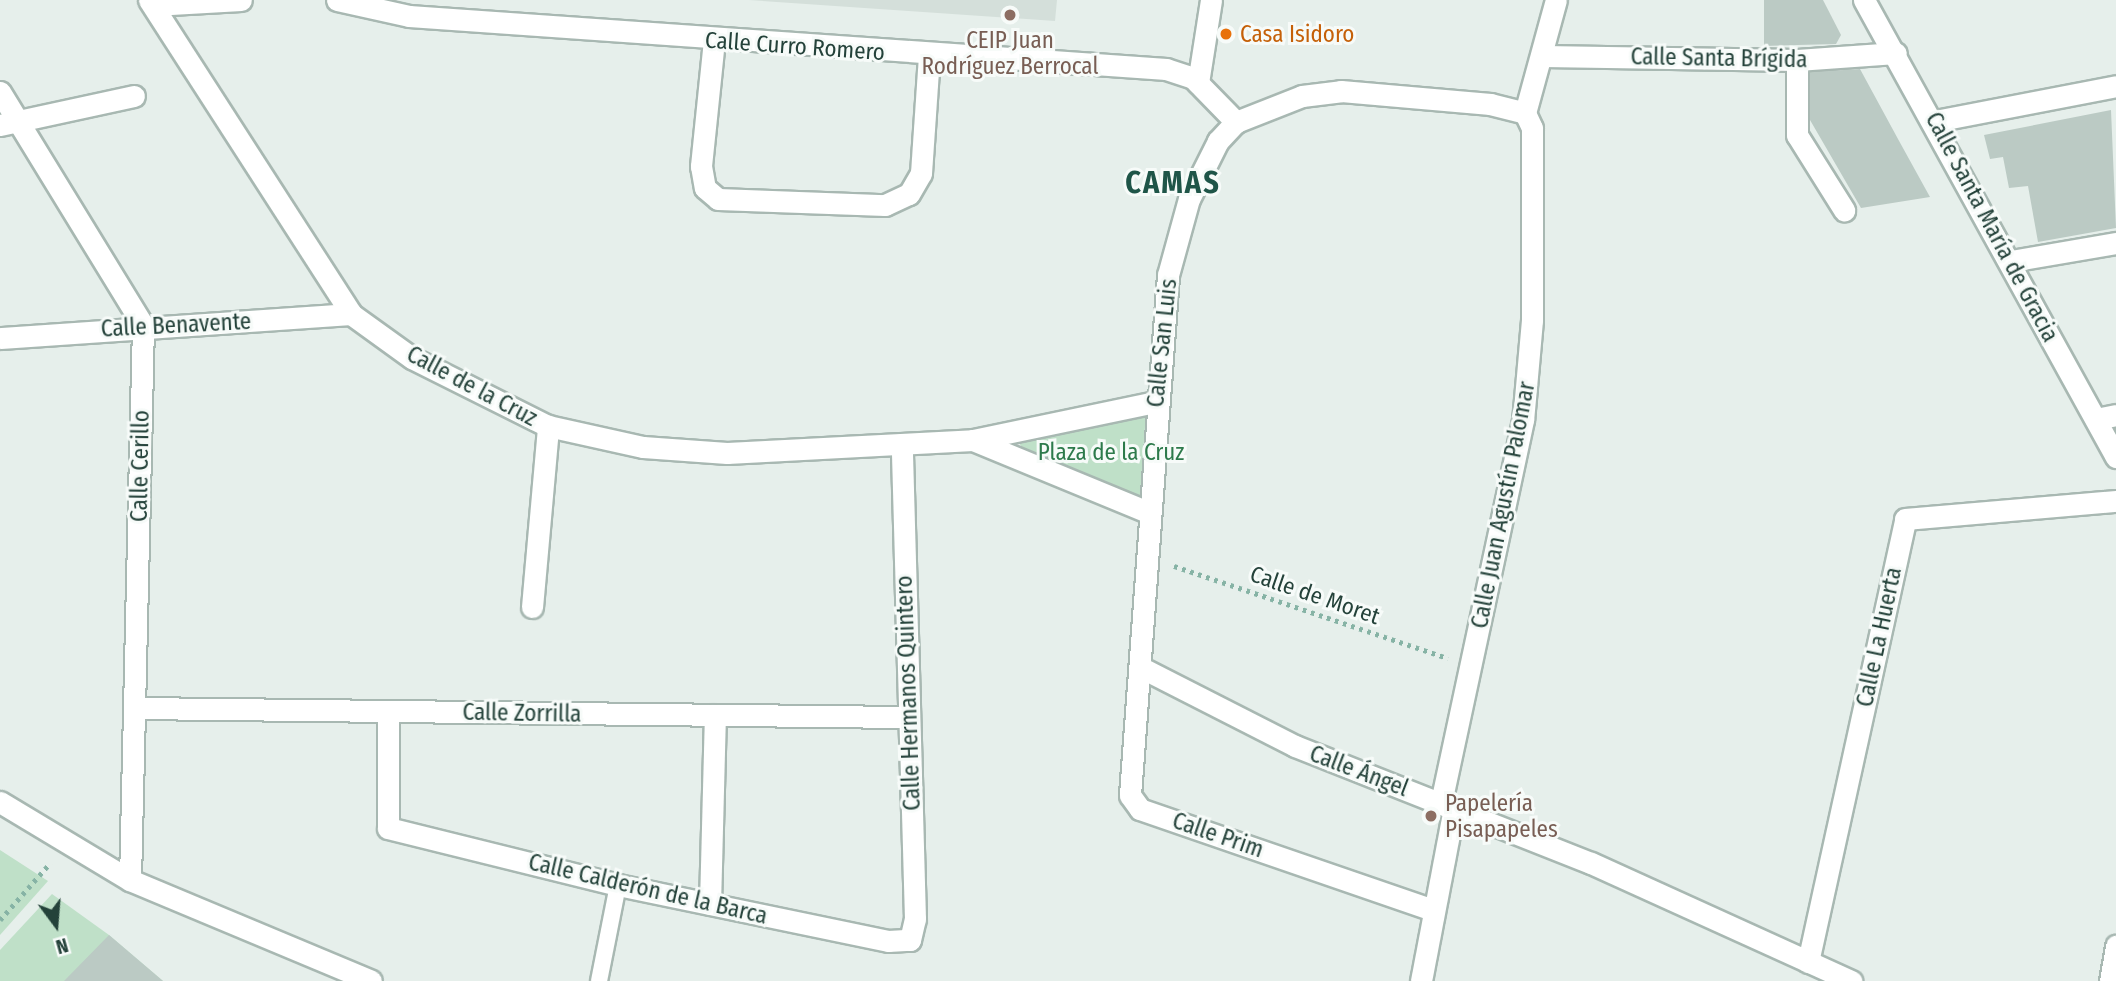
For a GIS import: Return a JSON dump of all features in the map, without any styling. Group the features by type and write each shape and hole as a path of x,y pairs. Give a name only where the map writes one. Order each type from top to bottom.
{"street":[{"path":"151,3 241,0"},
{"name":"Calle Curro Romero","path":"337,0 409,16 714,40 1166,69 1198,83 1236,122"},
{"path":"1198,83 1212,0"},
{"name":"Calle Juan Agustín Palomar","path":"1421,981 1472,666 1529,368 1533,146 1525,113 1556,0"},
{"name":"Calle Santa María de Gracia","path":"1864,0 1935,121 2011,261 2106,417 2116,457"},
{"name":"Calle de la Cruz","path":"151,3 351,314 412,358 548,426 643,447 727,453 974,440 1155,402"},
{"path":"714,40 701,166 705,188 718,199 885,205 909,194 921,173 929,55"},
{"name":"Calle Santa Brígida","path":"1542,56 1797,60 1896,53"},
{"path":"1797,60 1797,135 1844,211"},
{"path":"1935,121 2116,86"},
{"name":"Calle San Luis","path":"1140,667 1162,310 1189,199 1218,141 1236,122 1302,96 1341,91 1525,113"},
{"path":"0,92 9,123 144,325"},
{"path":"9,123 134,96"},
{"path":"2011,261 2116,243"},
{"name":"Calle Benavente","path":"0,338 144,325 351,314"},
{"name":"Calle Cerillo","path":"130,880 144,325"},
{"path":"532,607 548,426"},
{"name":"Calle de la Cruz","path":"974,440 1148,512"},
{"name":"Calle Hermanos Quintero","path":"902,444 915,919 910,940"},
{"name":"Calle La Huerta","path":"1808,962 1905,519 2116,501"},
{"name":"Calle Ángel","path":"1140,667 1295,746 1448,805 1851,981"},
{"name":"Calle Prim","path":"1140,667 1133,803 1433,910"},
{"name":"Calle Zorrilla","path":"135,708 908,717"},
{"name":"Calle Calderón de la Barca","path":"388,712 388,828 618,885 888,942 910,940"},
{"path":"710,904 715,715"},
{"path":"0,802 130,880 371,981"},
{"path":"2110,981 2116,946"}],"lane":[{"path":"599,981 618,885"}],"path":[{"name":"Calle de Moret","path":"1146,557 1472,666"},
{"path":"0,920 65,843"}],"shaded area":[{"name":"CEIP Juan Rodríguez Berrocal","path":"749,0 1057,0 1055,21"}],"green space":[{"name":"Plaza de la Cruz","path":"1146,413 1140,497 1026,453 1019,443"},
{"path":"0,850 48,881 0,935"},
{"path":"52,894 109,935 163,981 0,981 0,950"}],"building":[{"path":"1764,0 1823,0 1841,35 1836,44 1764,46"},
{"path":"1860,69 1930,197 1861,208 1810,120 1810,72"},
{"path":"2111,110 2116,228 2038,242 2028,186 2009,188 2003,157 1990,159 1984,135"},
{"path":"109,935 163,981 64,981"}],"place":[{"name":"CEIP Juan Rodríguez Berrocal","path":"1010,15"},
{"name":"Casa Isidoro","path":"1226,34"},
{"name":"Papelería Pisapapeles","path":"1431,816"}],"district":[{"name":"CAMAS","path":"1173,183"}]}
